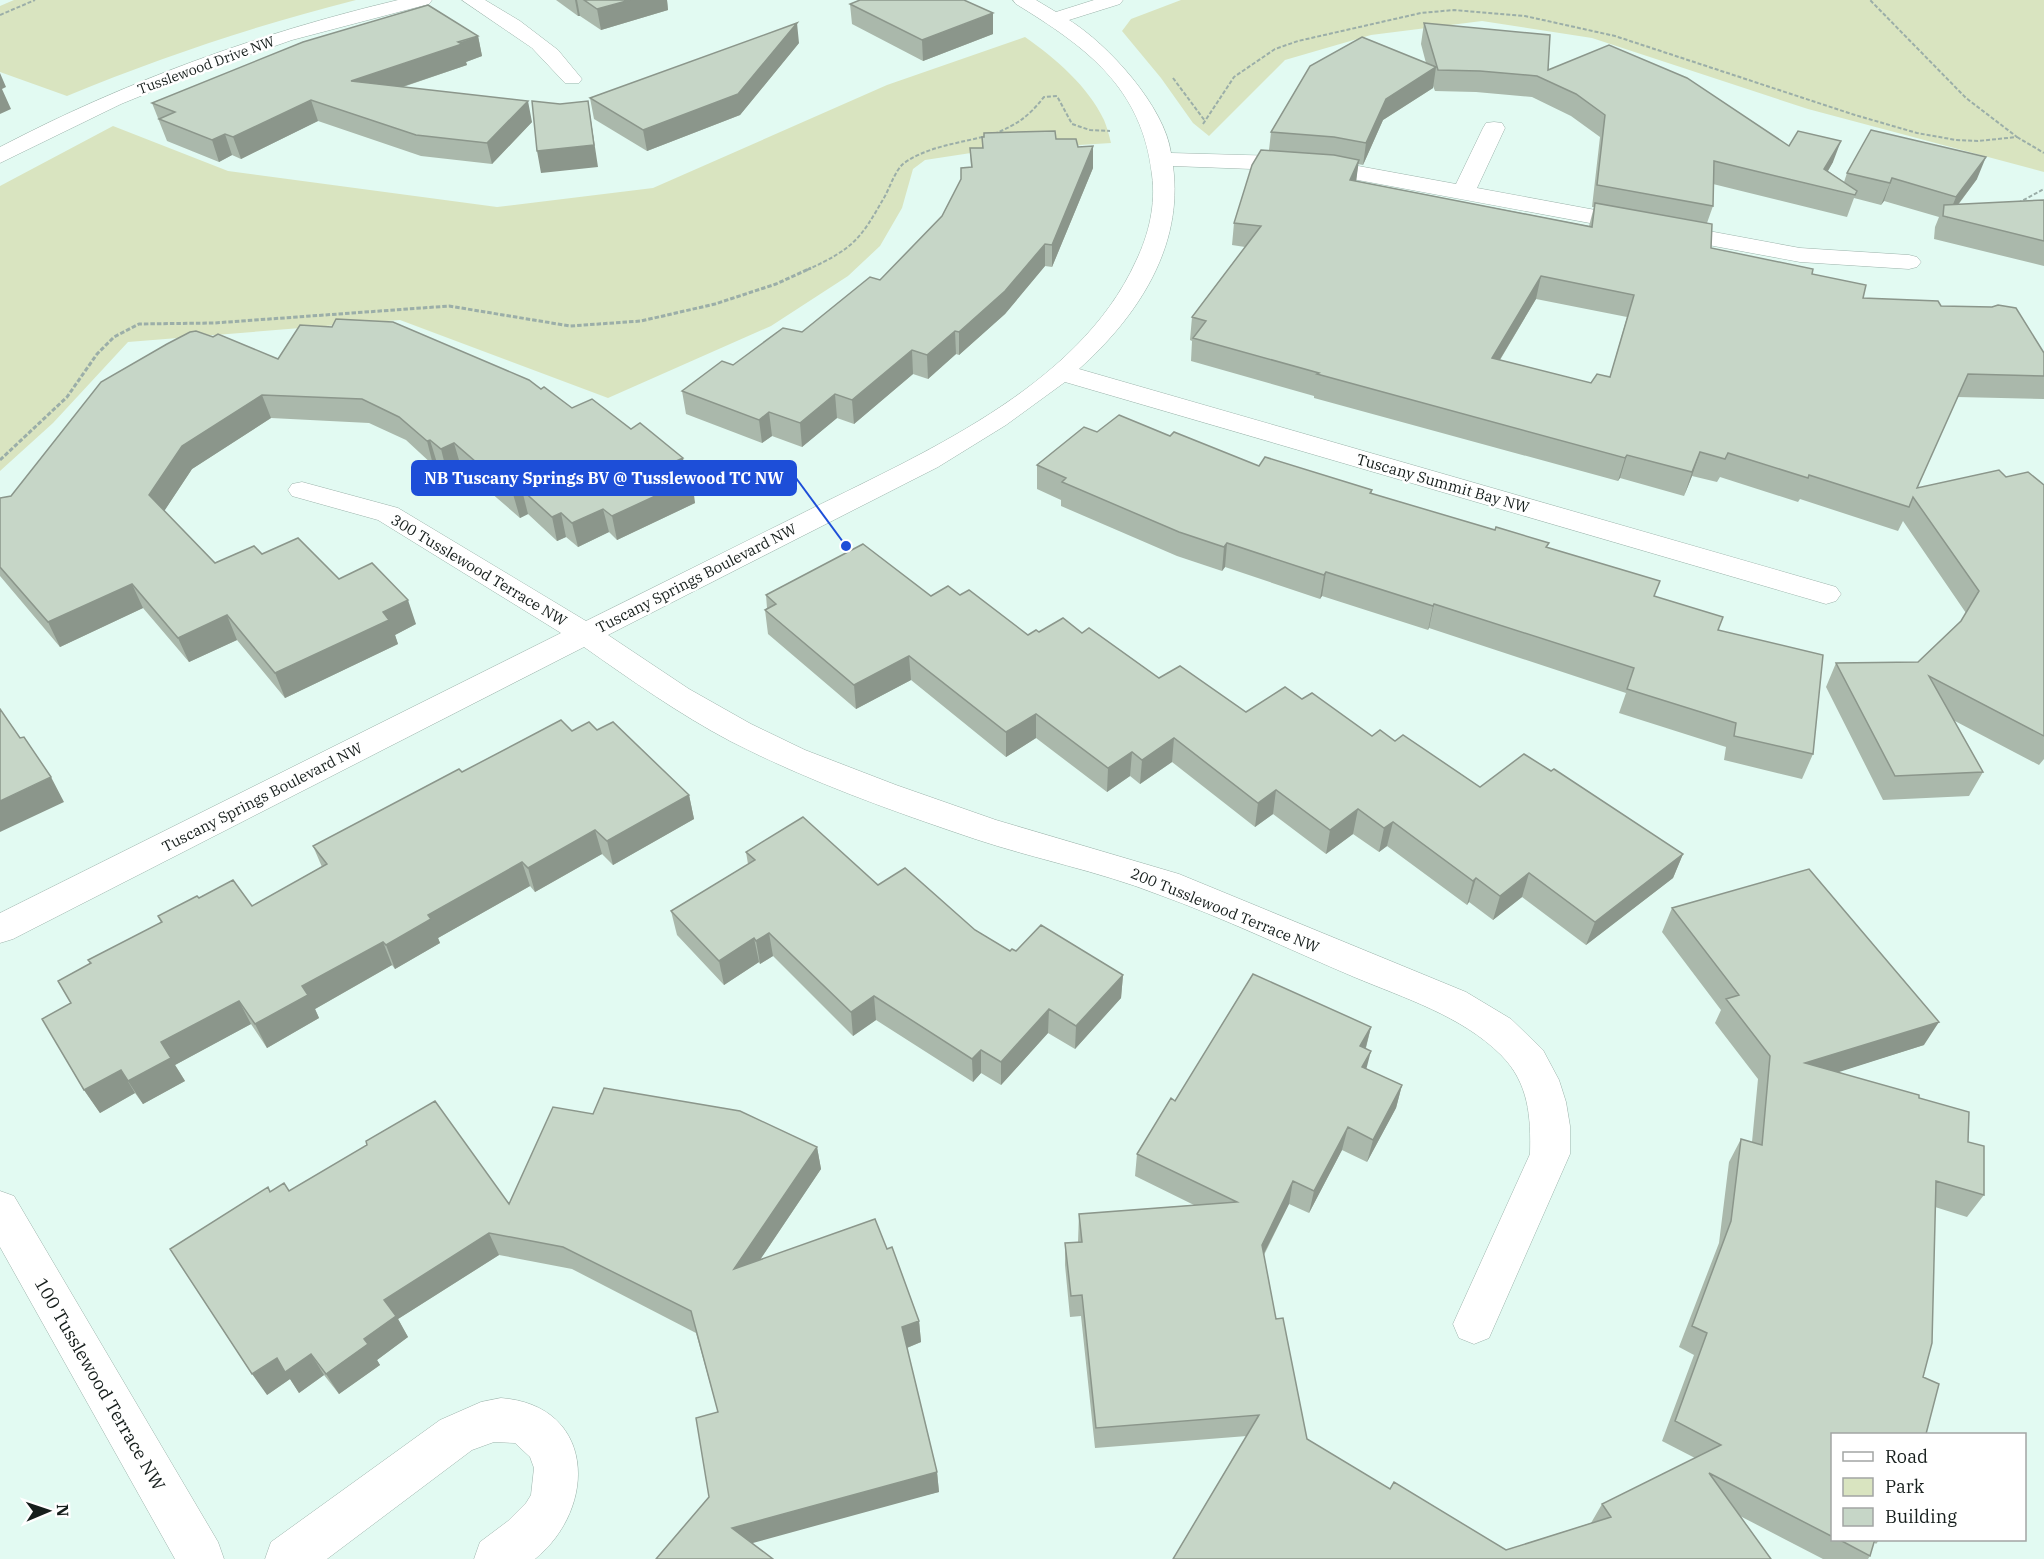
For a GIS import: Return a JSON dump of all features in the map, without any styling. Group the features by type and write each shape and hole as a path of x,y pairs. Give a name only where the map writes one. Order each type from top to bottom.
{"street":[{"name":"Tusslewood Drive NW","path":"0,156 151,83 273,39 422,0"},
{"path":"472,0 546,47 560,61 572,79"},
{"name":"Tuscany Springs Boulevard NW","path":"0,929 928,461 993,423 1037,392 1060,372 1099,335 1145,272 1162,225 1166,194 1161,149 1153,123 1133,88 1110,62 1054,19 1023,0"},
{"path":"1054,19 1113,0"},
{"path":"1464,191 1494,128"},
{"path":"1161,149 1374,174 1800,255 1909,262"},
{"name":"Tuscany Summit Bay NW","path":"1060,372 1826,594"},
{"name":"300 Tusslewood Terrace NW","path":"302,490 388,514 585,634"},
{"name":"200 Tusslewood Terrace NW","path":"585,634 678,697 740,732 793,758 884,794 987,830 1167,883 1486,1020 1512,1041 1533,1065 1547,1096 1552,1130 1550,1154 1474,1324"},
{"name":"100 Tusslewood Terrace NW","path":"0,1209 201,1559"},
{"path":"288,1559 456,1435 480,1422 507,1419 530,1426 548,1441 557,1462 557,1487 547,1512 541,1520 528,1534 497,1559"}],"path":[{"path":"0,15 35,0"},
{"path":"1870,0 1966,98 2017,137 2044,153"},
{"path":"0,460 37,428 67,396 97,354 114,337 139,324 214,323 414,306 449,306 570,326 640,321 716,304 776,284 837,256 856,242 869,224 902,165 926,152 999,133 1014,126 1029,116 1044,97 1057,96 1072,124 1079,128 1119,131 1124,141 1161,149 1206,137 1199,128 1233,77 1275,49 1298,41 1421,13 1455,10 1525,16 1616,36 1855,115 1917,133 1978,141 2017,137"},
{"path":"2013,205 2044,189"}],"green space":[{"path":"14,0 356,0 210,43 67,96 0,72 0,6"},
{"path":"1181,0 2044,0 2044,172 1808,109 1592,38 1482,21 1371,35 1285,60 1209,136 1193,123 1161,78 1122,31 1131,19"},
{"path":"1025,37 1048,54 1080,84 1104,120 1111,143 984,151 925,160 913,169 902,208 880,246 848,276 771,326 608,398 400,320 128,342 53,423 0,471 0,186 113,126 228,171 497,207 653,188 887,85"}],"building":[{"path":"584,0 630,0 597,9"},
{"path":"860,0 964,0 993,13 922,40 850,4"},
{"path":"428,5 478,36 458,42 462,44 351,81 528,101 487,143 416,135 311,100 233,137 225,134 212,140 159,119 175,112 152,103 303,42"},
{"path":"797,23 738,94 643,130 590,98"},
{"path":"1424,23 1550,35 1548,70 1609,45 1687,78 1789,146 1798,131 1841,141 1824,169 1857,191 1855,195 1714,161 1713,206 1597,185 1605,115 1576,94 1537,76 1438,70"},
{"path":"1362,37 1436,67 1386,99 1366,143 1334,137 1271,132 1310,66"},
{"path":"532,101 560,104 588,101 594,145 537,151"},
{"path":"1871,130 1986,157 1956,197 1892,178 1890,183 1847,173"},
{"path":"1055,131 1056,139 1076,139 1078,147 1093,146 1052,245 1045,244 1005,291 959,332 955,331 927,355 912,350 852,400 835,394 800,423 769,412 759,420 682,391 722,361 733,365 783,328 802,332 870,277 880,280 942,216 961,179 961,168 972,167 970,148 983,148 984,133"},
{"path":"1261,150 1334,155 1359,160 1350,180 1592,227 1595,203 1712,224 1711,248 1813,269 1812,274 1866,285 1863,298 1938,301 1941,306 1992,307 1998,305 2016,308 2044,353 2044,376 1968,374 1917,488 1999,470 2006,477 2028,472 2044,485 2044,736 1929,676 1983,772 1895,776 1836,663 1918,662 1961,621 1979,591 1913,497 1909,507 1809,475 1808,478 1728,453 1725,459 1700,452 1692,472 1627,455 1625,458 1193,338 1206,321 1192,317 1261,226 1234,223 1252,165","holes":["1541,276 1634,295 1610,377 1597,374 1591,383 1492,358"]},
{"path":"2044,200 2044,241 1943,216 1944,205"},
{"path":"336,319 393,322 529,380 541,389 544,387 572,408 592,399 631,429 640,423 683,458 672,463 692,479 612,516 603,509 572,523 561,513 552,517 522,490 513,494 454,443 441,449 430,440 427,441 399,417 362,399 262,395 182,446 149,495 215,563 254,546 262,554 298,538 339,579 372,563 408,600 383,612 389,620 275,673 227,615 178,638 132,584 48,622 0,567 0,498 11,496 101,382 190,332 196,331 213,337 218,334 278,359 300,325 332,327"},
{"path":"1119,415 1170,436 1174,432 1259,466 1265,457 1372,490 1370,493 1495,530 1496,527 1549,543 1546,547 1660,581 1654,596 1723,617 1718,630 1823,655 1813,754 1734,736 1736,723 1627,689 1634,668 1434,604 1433,606 1326,572 1324,575 1227,543 1224,547 1179,532 1062,482 1066,478 1037,465 1084,427 1097,432"},
{"path":"863,544 931,596 948,586 960,595 969,590 1028,635 1036,630 1039,632 1063,618 1082,633 1089,628 1159,678 1180,666 1246,712 1285,687 1302,699 1312,693 1372,736 1380,730 1395,741 1403,735 1480,787 1524,754 1551,771 1554,769 1683,854 1595,922 1529,873 1500,896 1476,878 1473,881 1393,822 1384,828 1358,809 1330,830 1276,790 1258,803 1174,738 1142,760 1132,752 1108,768 1036,714 1006,732 909,656 854,685 765,610 776,604 766,595"},
{"path":"0,709 20,738 24,737 51,777 0,801"},
{"path":"561,720 572,731 589,722 597,730 613,722 689,795 607,841 595,830 528,868 522,862 428,915 431,919 386,945 383,942 302,986 308,995 255,1024 239,1001 161,1042 171,1058 128,1081 121,1070 84,1090 42,1019 71,1003 58,981 91,963 88,960 162,922 158,916 233,880 252,906 327,864 313,846 459,769 462,772"},
{"path":"803,817 878,885 905,868 975,930 1010,951 1012,949 1016,951 1041,925 1123,975 1076,1026 1049,1009 1001,1062 981,1050 972,1059 874,996 851,1012 769,933 756,941 754,938 719,961 671,911 755,860 746,852"},
{"path":"1809,869 1939,1022 1805,1063 1919,1095 1919,1098 1969,1112 1968,1142 1984,1146 1984,1195 1936,1181 1932,1343 1923,1377 1939,1384 1926,1433 1831,1433 1831,1536 1709,1473 1771,1559 1173,1559 1259,1415 1096,1428 1082,1295 1071,1296 1065,1243 1082,1242 1079,1214 1237,1202 1137,1154 1171,1098 1175,1101 1253,974 1371,1027 1360,1046 1371,1051 1362,1067 1402,1085 1373,1140 1348,1127 1314,1191 1293,1181 1262,1245 1276,1319 1283,1318 1307,1439 1390,1489 1394,1482 1506,1550 1611,1517 1602,1504 1721,1445 1675,1421 1707,1333 1692,1326 1731,1221 1741,1139 1762,1145 1770,1056 1726,999 1739,995 1672,908"},
{"path":"604,1088 740,1111 817,1147 734,1269 875,1219 887,1249 892,1247 919,1321 902,1327 937,1472 732,1528 773,1559 656,1559 709,1497 696,1418 718,1412 691,1311 563,1247 489,1233 384,1300 396,1316 364,1339 368,1344 326,1374 311,1354 285,1372 277,1358 252,1374 170,1249 268,1187 270,1192 284,1183 289,1191 367,1145 366,1141 435,1101 509,1204 553,1107 593,1114"},
{"path":"1842,1541 1874,1541 1870,1556"}],"place":[{"name":"NB Tuscany Springs BV @ Tusslewood TC NW","path":"846,546"}]}
